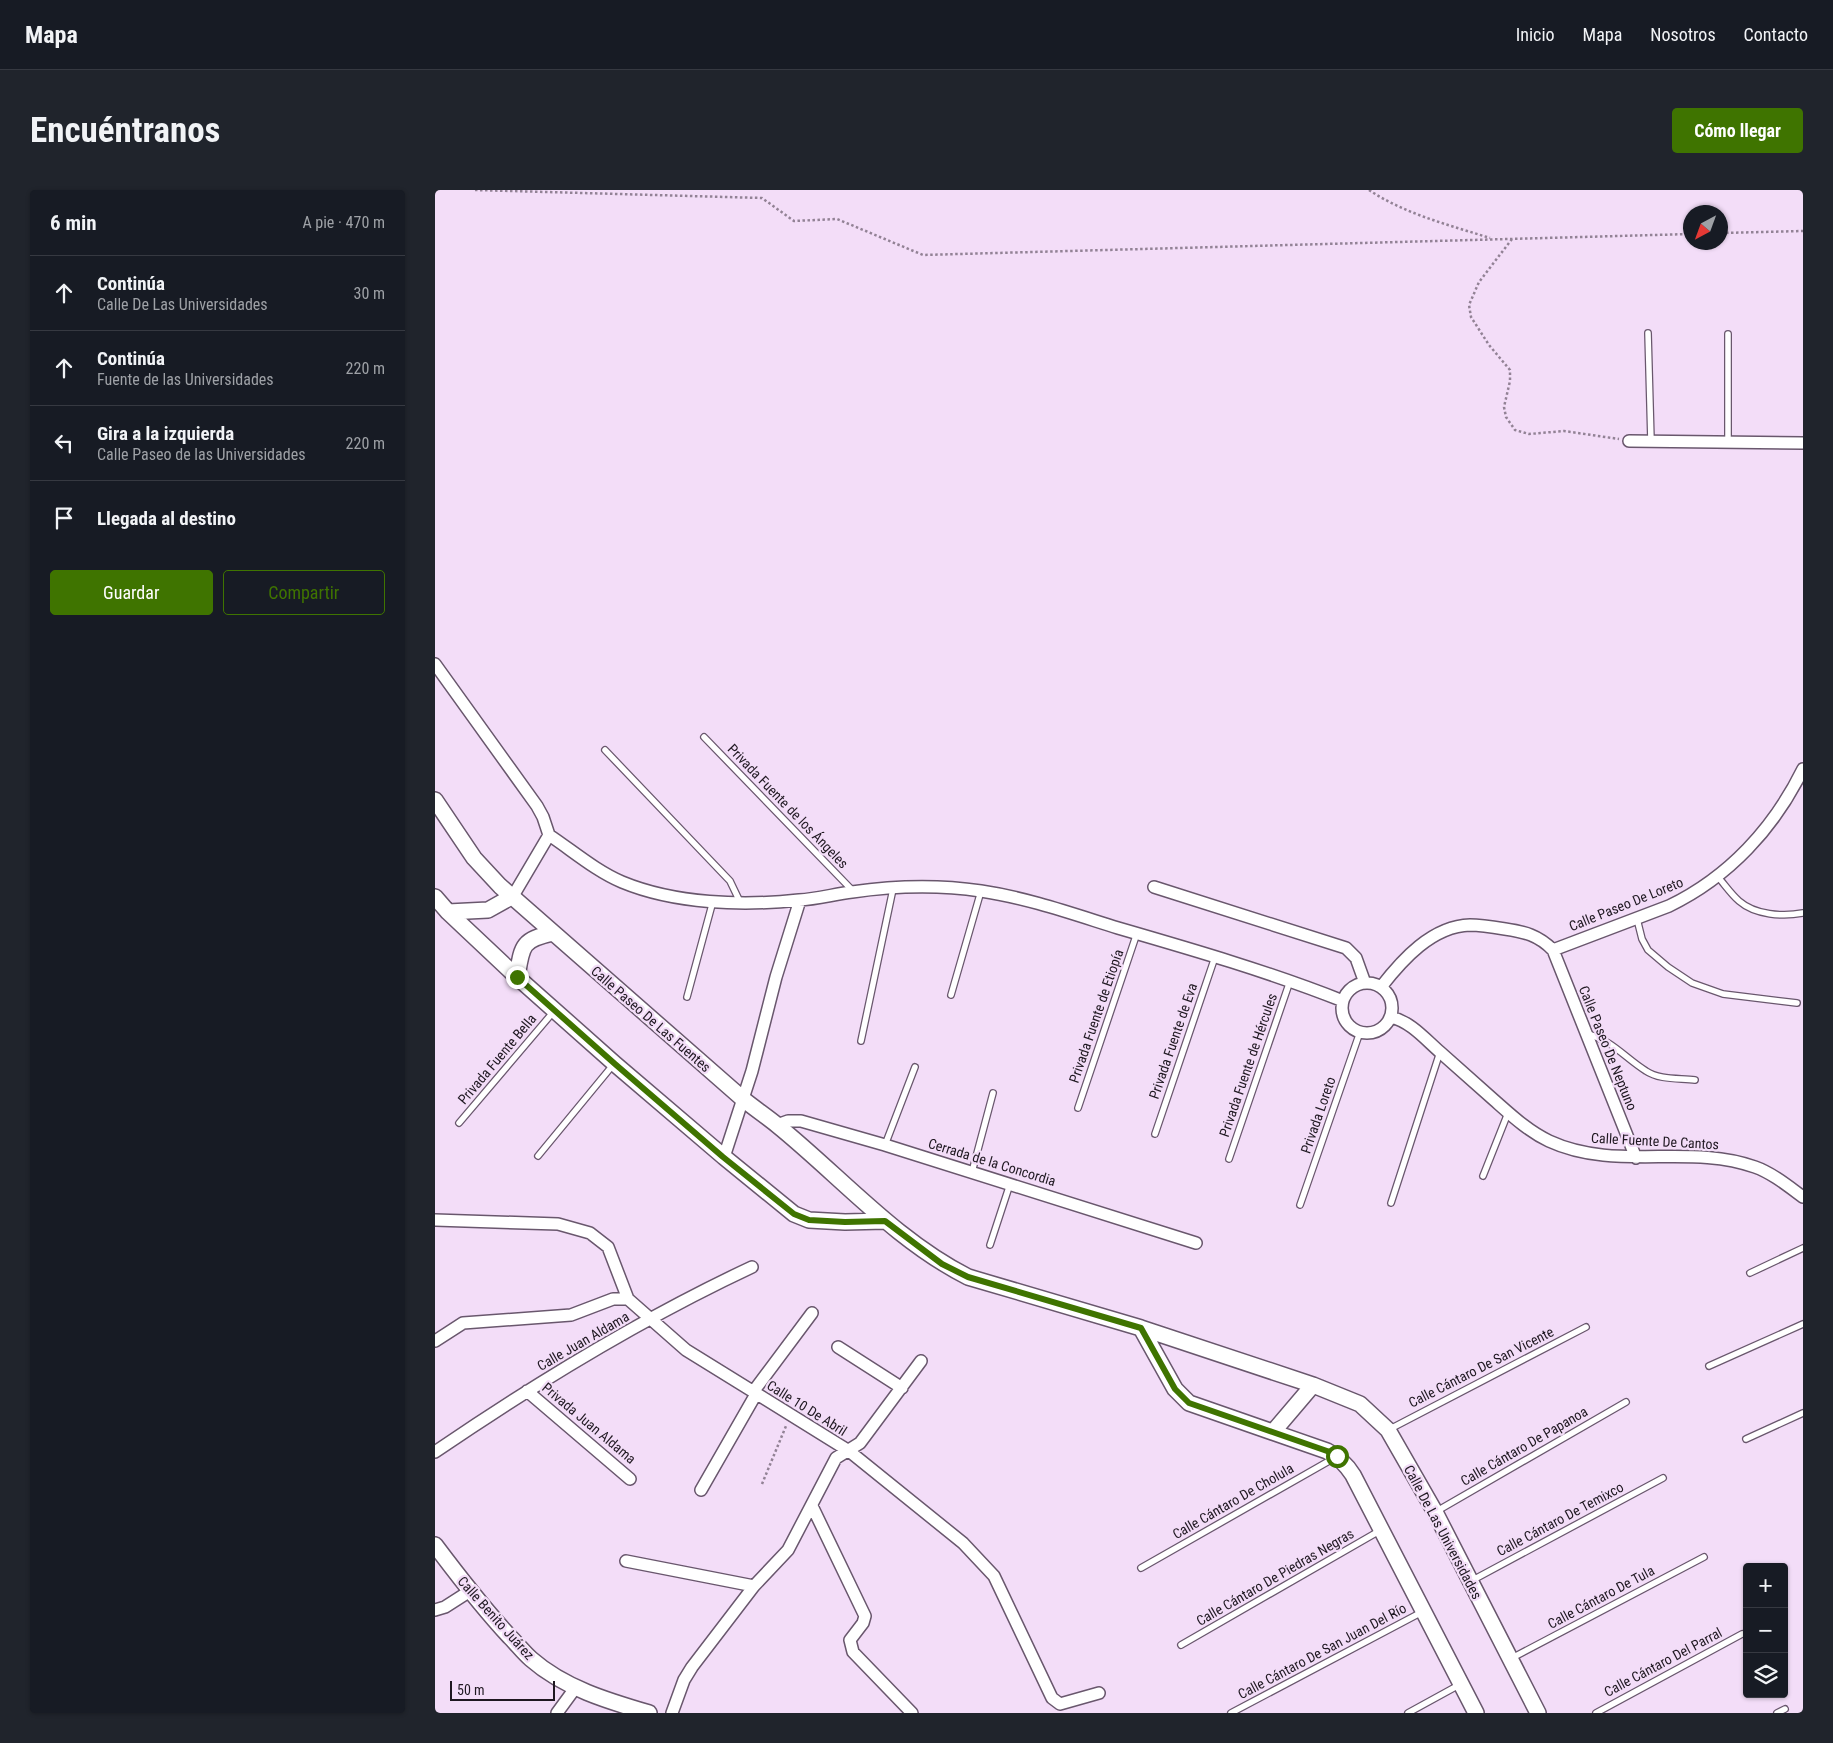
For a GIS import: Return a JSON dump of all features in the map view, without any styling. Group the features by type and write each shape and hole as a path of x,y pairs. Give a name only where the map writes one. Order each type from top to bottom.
{"street":[{"path":"1629,441 1803,443"},
{"path":"435,664 537,806 549,835 594,866 625,883 667,894 741,904 800,900 854,892 893,889 935,887 981,891 1027,901 1291,980 1343,1002"},
{"name":"Calle Paseo De Loreto","path":"1553,950 1637,919 1684,899 1718,877 1762,834 1799,787 1803,769"},
{"name":"Calle Paseo De Las Fuentes","path":"435,800 474,858 500,886 743,1099 777,1125 885,1221 942,1264 968,1277 1141,1328"},
{"path":"448,912 488,910 513,896 549,835"},
{"path":"1154,887 1347,948 1356,958 1365,983"},
{"path":"435,897 448,912 517,977 615,1064 723,1157 794,1214 809,1220 845,1222 885,1221"},
{"path":"723,1157 752,1071 776,976 800,900"},
{"path":"1381,987 1401,961 1423,943 1457,927 1469,925 1487,926 1536,936 1553,950"},
{"path":"517,977 520,954 527,942 536,937 553,933"},
{"name":"Calle Paseo De Neptuno","path":"1553,950 1636,1158"},
{"path":"1365,983 1381,987 1391,1000 1393,1006 1391,1017 1382,1029 1375,1032 1360,1032 1347,1023 1342,1009 1343,1002 1351,989 1365,983"},
{"name":"Calle Fuente De Cantos","path":"1391,1017 1407,1023 1508,1113 1538,1135 1567,1149 1590,1154 1636,1158 1705,1157 1741,1163 1763,1170 1803,1197"},
{"name":"Cerrada de la Concordia","path":"777,1125 788,1121 801,1121 885,1145 1196,1243"},
{"name":"Calle 10 De Abril","path":"435,1220 558,1224 590,1233 609,1247 628,1299 649,1319 686,1350 849,1451"},
{"name":"Calle Juan Aldama","path":"435,1452 507,1403 649,1319 753,1267"},
{"path":"435,1341 463,1323 571,1315 613,1300 628,1299"},
{"path":"701,1490 755,1393 812,1313"},
{"path":"1141,1328 1175,1389 1189,1403 1337,1456 1353,1475 1476,1713"},
{"name":"Calle De Las Universidades","path":"1141,1328 1313,1385 1360,1404 1388,1430 1435,1512 1535,1712"},
{"path":"838,1346 902,1388"},
{"path":"921,1361 860,1443 849,1451 963,1544 994,1576 1052,1698 1060,1704 1099,1693"},
{"path":"1273,1432 1313,1385"},
{"name":"Privada Juan Aldama","path":"527,1391 630,1479"},
{"name":"Calle 10 De Abril","path":"672,1713 688,1673 754,1586 788,1550 813,1506 836,1458 849,1451"},
{"path":"813,1506 865,1616 850,1640 853,1652 912,1713"},
{"name":"Calle Benito Juárez","path":"435,1545 470,1591 531,1659 553,1675 576,1688 612,1702 649,1713"},
{"path":"626,1561 754,1586"},
{"path":"435,1610 445,1607 470,1591"},
{"path":"557,1713 576,1688"}],"lane":[{"path":"1648,333 1651,441"},
{"path":"1728,334 1728,442"},
{"name":"Privada Fuente de los Ángeles","path":"704,738 854,892"},
{"path":"605,750 730,881 741,904"},
{"path":"1718,877 1739,901 1751,909 1775,914 1803,913"},
{"path":"861,1041 893,889"},
{"path":"951,995 981,891"},
{"path":"687,997 713,901"},
{"path":"1637,919 1642,939 1649,950 1668,967 1692,983 1723,994 1797,1004"},
{"name":"Privada Fuente de Etiopía","path":"1078,1108 1137,933"},
{"name":"Privada Fuente de Eva","path":"1155,1134 1215,957"},
{"name":"Privada Fuente de Hércules","path":"1229,1159 1291,980"},
{"name":"Privada Fuente Bella","path":"459,1123 555,1010"},
{"name":"Privada Loreto","path":"1300,1205 1360,1032"},
{"path":"1587,1034 1603,1039 1647,1072 1658,1076 1695,1080"},
{"path":"1391,1203 1440,1052"},
{"path":"538,1156 615,1064"},
{"path":"885,1145 915,1067"},
{"path":"972,1172 993,1093"},
{"path":"1483,1176 1508,1113"},
{"path":"990,1245 1010,1184"},
{"path":"1750,1273 1803,1248"},
{"path":"1709,1366 1803,1324"},
{"name":"Calle Cántaro De San Vicente","path":"1388,1430 1586,1327"},
{"name":"Calle Cántaro De Papanoa","path":"1435,1512 1626,1402"},
{"path":"1746,1439 1803,1413"},
{"name":"Calle Cántaro De Cholula","path":"1141,1568 1337,1456"},
{"name":"Calle Cántaro De Temixco","path":"1469,1582 1663,1478"},
{"name":"Calle Cántaro De Piedras Negras","path":"1181,1645 1381,1530"},
{"name":"Calle Cántaro De Tula","path":"1510,1659 1704,1557"},
{"name":"Calle Cántaro De San Juan Del Río","path":"1231,1713 1424,1611"},
{"name":"Calle Cántaro Del Parral","path":"1596,1713 1742,1634"},
{"path":"1408,1713 1461,1684"},
{"path":"1777,1713 1785,1709"}],"path":[{"path":"475,190 762,198 794,221 837,220 923,255 1683,234"},
{"path":"1369,190 1383,199 1428,218 1493,239"},
{"path":"1728,233 1803,231"},
{"path":"1512,239 1479,282 1469,305 1471,317 1489,345 1510,370 1511,381 1504,407 1506,418 1515,430 1529,434 1564,431 1629,441"},
{"path":"762,1484 791,1416"}],"route":[{"path":"517,977 723,1157 794,1214 809,1220 845,1222 885,1221 942,1264 968,1277 1141,1328 1178,1394 1189,1403 1337,1456"}]}
